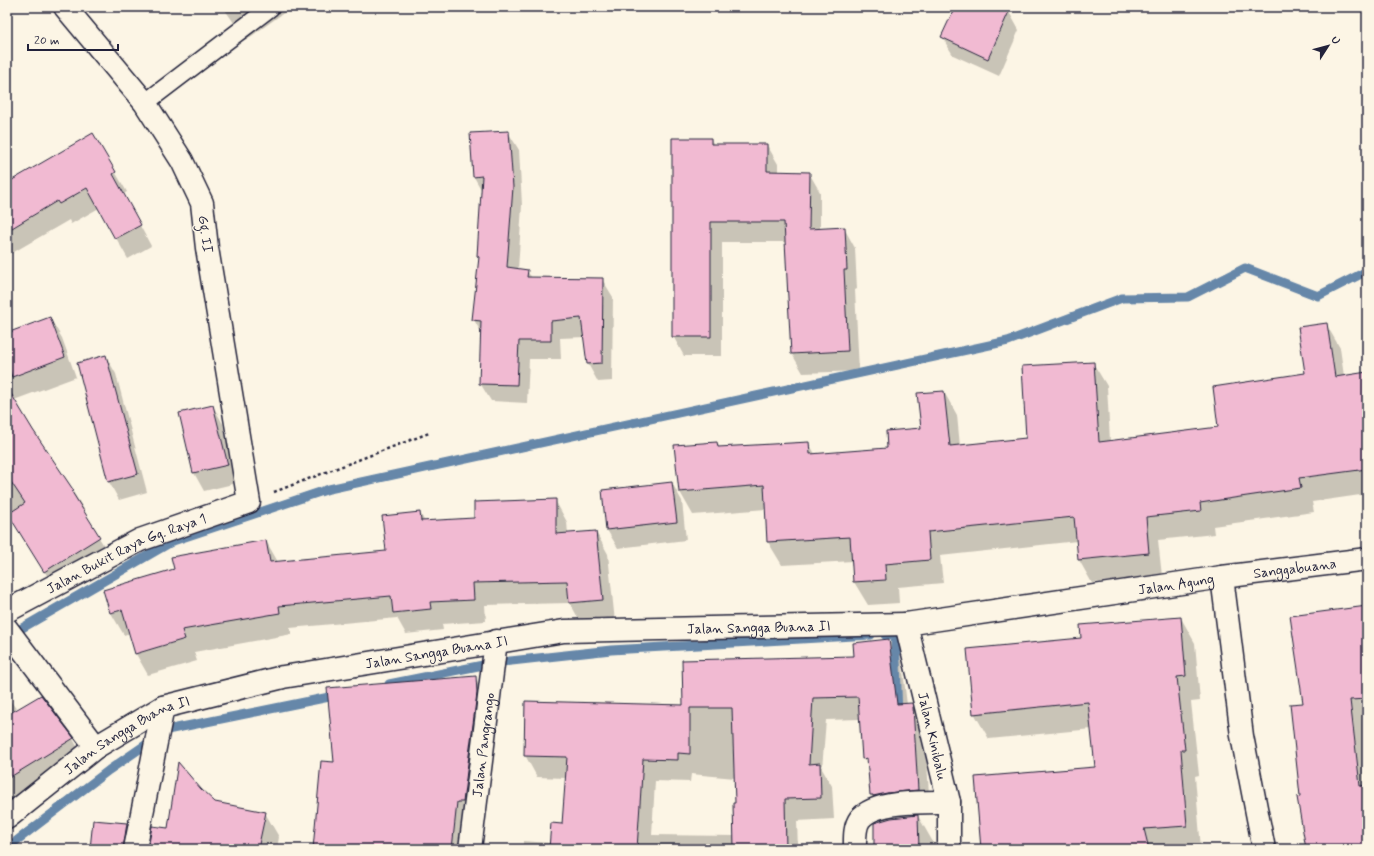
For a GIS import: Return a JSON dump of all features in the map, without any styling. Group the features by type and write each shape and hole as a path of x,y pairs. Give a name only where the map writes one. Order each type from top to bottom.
{"street":[{"name":"Gg. II","path":"67,8 145,103 182,160 202,203 207,248 249,502"},
{"name":"Jalan Bukit Raya Gg. Raya 1","path":"7,611 140,540 249,502"},
{"name":"Sanggabuana","path":"1222,577 1367,559"},
{"name":"Jalan Agung","path":"906,624 1222,577 1242,736 1264,849"},
{"name":"Jalan Sangga Buana II","path":"7,818 96,747 163,707 283,677 564,631 906,624"},
{"name":"Jalan Kinibalu","path":"906,624 948,802 949,849"},
{"path":"7,629 96,747"},
{"name":"Jalan Pangrango","path":"470,849 496,641"},
{"path":"135,849 163,707"},
{"path":"855,849 856,826 860,818 873,810 892,804 913,802 948,802"}],"lane":[{"path":"145,103 271,7"}],"path":[{"path":"249,502 429,433"}],"building":[{"path":"955,7 1011,7 988,59 941,37"},
{"path":"509,131 513,187 507,267 528,270 527,277 603,278 602,363 587,364 581,318 551,321 551,341 519,341 517,385 479,384 481,321 472,320 479,257 477,256 482,176 473,177 470,133"},
{"path":"93,133 116,172 113,174 141,225 115,239 87,188 59,204 57,201 7,231 7,183"},
{"path":"672,138 711,138 711,144 767,144 767,171 810,172 809,229 845,227 847,270 844,270 848,351 791,354 784,222 711,222 711,337 672,337"},
{"path":"50,317 65,357 12,377 7,364 7,333"},
{"path":"1327,323 1335,377 1367,372 1367,469 1299,478 1301,488 1200,503 1201,511 1146,517 1149,553 1078,560 1074,517 928,532 930,560 885,564 886,580 853,582 850,537 767,542 764,485 679,492 674,445 717,442 718,447 809,442 810,454 887,448 886,431 921,428 917,393 944,391 950,446 1026,438 1022,366 1094,362 1099,442 1218,427 1213,387 1305,373 1298,327"},
{"path":"106,355 138,474 108,482 77,363"},
{"path":"7,387 33,430 74,491 72,492 100,537 44,572 8,514 25,503 7,476"},
{"path":"213,405 228,465 193,473 179,413"},
{"path":"672,482 677,522 606,530 602,490"},
{"path":"556,499 556,534 596,531 603,600 569,603 567,581 473,583 474,600 430,602 431,609 393,613 391,596 279,606 280,613 182,630 185,639 135,654 122,610 110,613 103,590 174,569 171,557 266,540 270,562 386,551 382,516 420,512 421,521 474,518 474,502"},
{"path":"1367,606 1367,699 1350,700 1360,786 1367,785 1367,849 1306,849 1297,797 1300,796 1290,704 1303,703 1290,616"},
{"path":"1181,617 1186,676 1177,677 1185,750 1181,750 1187,826 1144,829 1149,849 981,849 975,777 1095,767 1088,702 973,714 967,649 1081,638 1080,625"},
{"path":"889,639 897,704 912,703 913,707 918,790 873,796 870,795 867,758 862,759 858,697 813,698 809,764 820,763 821,798 785,799 786,849 734,849 733,803 735,803 732,708 690,708 690,754 678,753 678,760 643,759 637,849 549,849 551,823 562,824 567,757 524,756 525,701 683,705 682,660 854,656 853,643"},
{"path":"476,676 477,693 463,802 457,802 452,849 313,849 321,761 334,762 327,688"},
{"path":"41,695 74,738 7,779 7,715"},
{"path":"178,762 201,789 215,802 266,812 258,849 148,849 152,826 168,828"},
{"path":"918,815 919,849 874,849 874,823 891,818"},
{"path":"93,820 127,823 123,849 90,849"}],"waterway":[{"path":"10,635 173,541 329,489 1008,341 1122,298 1188,297 1245,268 1318,296 1367,271"},
{"path":"885,635 895,634 898,716"},
{"path":"389,684 493,663 611,650 871,635"},
{"path":"7,848 109,770 167,730 339,695"}]}
